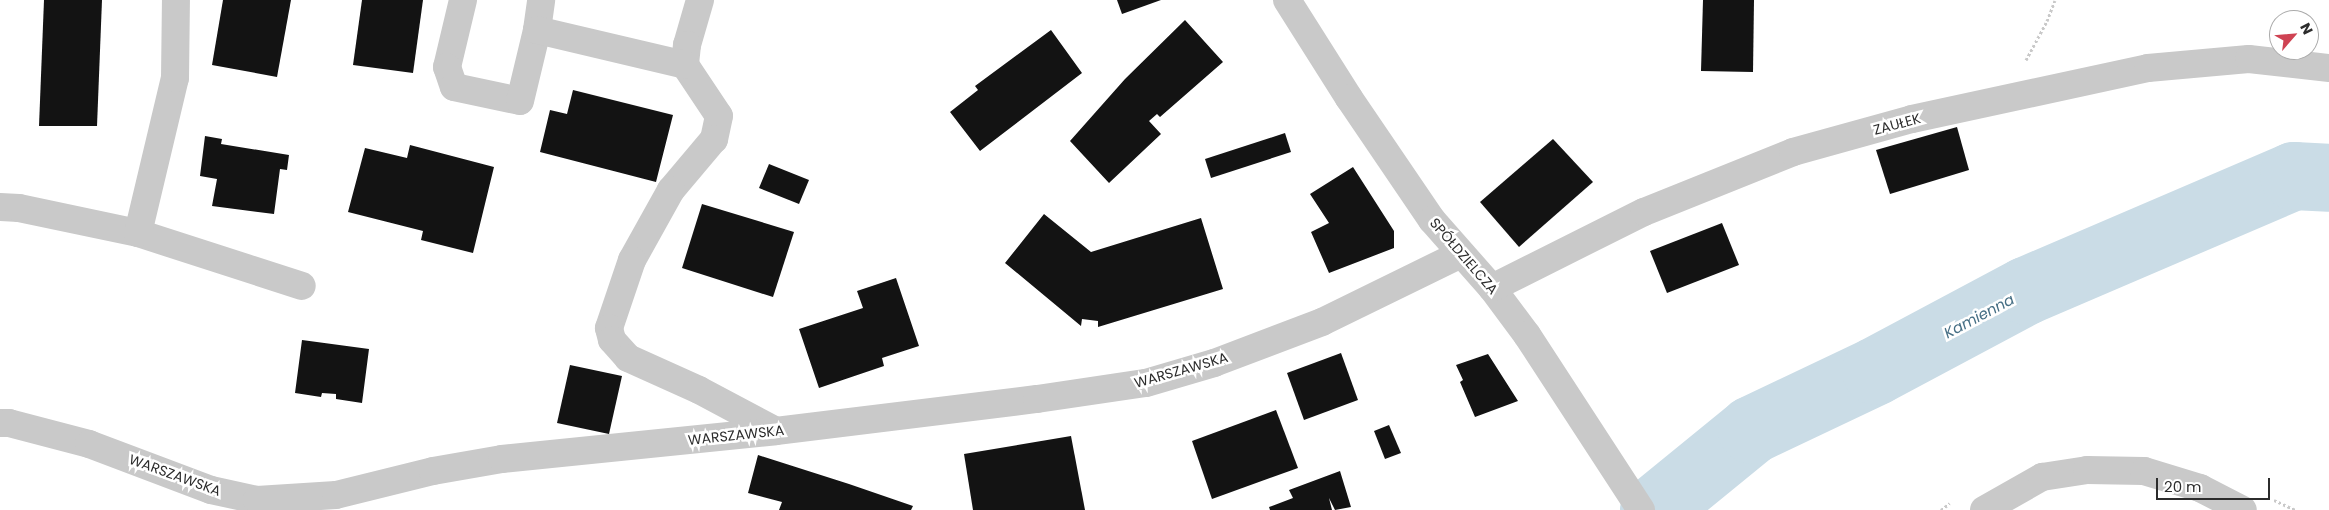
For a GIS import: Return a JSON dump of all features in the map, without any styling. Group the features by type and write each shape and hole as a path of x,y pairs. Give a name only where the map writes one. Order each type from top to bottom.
{"street":[{"path":"138,233 175,78 176,0"},
{"path":"463,0 447,67 454,87 520,101 542,0"},
{"path":"685,66 688,45 700,0"},
{"name":"SPÓŁDZIELCZA","path":"1288,0 1349,98 1427,212 1492,288 1527,334 1641,510"},
{"path":"537,30 685,66 719,116 714,139 672,190 632,260 609,328 612,340 628,358 699,390 776,431"},
{"name":"ZAUŁEK","path":"1492,288 1644,212 1793,152 1912,120 2148,68 2249,59 2329,68"},
{"path":"0,207 19,208 138,233 302,286"},
{"name":"WARSZAWSKA","path":"0,423 9,422 89,444 211,490 257,500 336,495 433,471 502,459 776,431 1037,399 1146,382 1214,363 1322,322 1461,254"},
{"path":"1984,510 2042,477 2087,470 2144,470 2200,488 2243,510"}],"path":[{"path":"2006,99 2047,21 2055,0"}],"building":[{"path":"44,0 102,0 97,126 39,126"},
{"path":"223,0 291,0 277,77 212,65"},
{"path":"362,0 423,0 413,73 353,65"},
{"path":"1117,0 1161,0 1122,14"},
{"path":"1703,0 1754,0 1753,72 1701,71"},
{"path":"1185,20 1223,62 1160,117 1157,114 1149,121 1161,134 1109,183 1070,141 1125,79"},
{"path":"1051,30 1082,73 980,151 950,112 978,90 975,86"},
{"path":"573,90 673,115 656,182 540,152 550,110 567,114"},
{"path":"1957,127 1969,170 1890,194 1876,150"},
{"path":"1285,133 1291,152 1211,178 1205,159"},
{"path":"205,136 222,139 221,144 289,155 287,170 280,169 274,214 212,206 217,179 200,176"},
{"path":"1553,139 1593,182 1519,247 1480,202"},
{"path":"410,145 494,167 473,253 421,240 423,231 348,212 365,148 407,158"},
{"path":"769,164 809,180 799,204 759,188"},
{"path":"1353,167 1394,231 1394,248 1329,273 1311,232 1329,223 1310,194"},
{"path":"702,204 794,232 773,297 682,268"},
{"path":"1044,214 1091,252 1201,218 1223,289 1098,327 1098,321 1082,319 1081,326 1005,263"},
{"path":"1722,223 1739,265 1667,293 1650,251"},
{"path":"896,278 919,346 882,358 884,366 819,388 799,329 863,308 857,291"},
{"path":"302,340 369,349 362,403 336,399 336,394 322,393 321,397 295,393"},
{"path":"1341,353 1358,400 1304,420 1287,373"},
{"path":"1488,354 1518,401 1475,417 1460,382 1463,380 1456,365"},
{"path":"570,365 622,376 609,434 557,423"},
{"path":"1276,410 1298,468 1212,499 1192,441"},
{"path":"1389,425 1401,453 1385,459 1374,431"},
{"path":"1071,436 1085,510 973,510 964,454"},
{"path":"758,455 913,506 911,510 779,510 782,502 748,493"},
{"path":"1340,471 1351,507 1335,510 1329,498 1332,510 1270,510 1269,507 1293,498 1289,490"}],"waterway":[{"name":"Kamienna","path":"1654,510 1752,430 1876,371 2026,291 2294,176 2329,178"}]}
